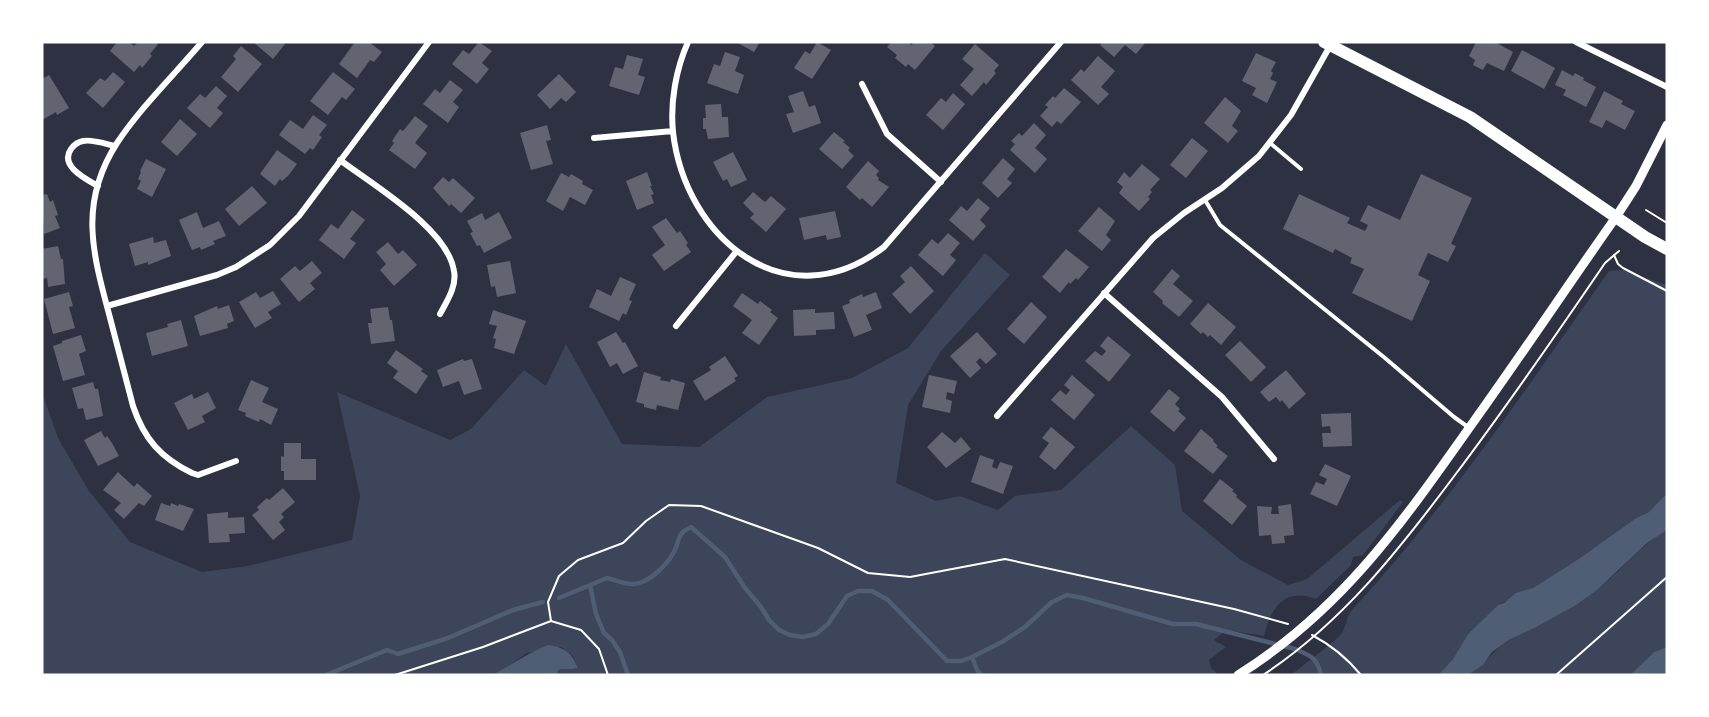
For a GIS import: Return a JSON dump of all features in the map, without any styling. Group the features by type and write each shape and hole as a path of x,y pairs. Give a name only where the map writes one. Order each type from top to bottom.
{"main road":[{"path":"1327,44 1470,117 1616,217 1667,249"}],"street":[{"path":"202,42 116,146 98,186 93,212 93,249 133,406 139,425 150,442 178,466 192,474 198,475 236,461"},
{"path":"107,306 217,275 253,257 270,245 291,224 429,42"},
{"path":"688,42 675,88 673,131 681,171 690,191 714,230 736,252 764,268 803,276 825,275 846,270 867,260 884,247 1062,42"},
{"path":"1576,42 1667,87"},
{"path":"997,416 1153,238 1222,188 1245,169 1270,143 1291,115 1327,44"},
{"path":"862,84 886,134 941,182"},
{"path":"1238,675 1284,644 1323,611 1382,546 1469,428 1616,217 1636,186 1667,125"},
{"path":"594,138 673,131"},
{"path":"98,186 74,170 68,157 69,151 84,140 116,146"},
{"path":"340,160 414,215 442,243 452,262 455,278 453,288 440,314"},
{"path":"676,326 736,252"},
{"path":"1104,293 1216,391 1274,459"}],"lane":[{"path":"1270,143 1301,169"},
{"path":"1204,199 1220,225 1469,428"}],"path":[{"path":"1646,210 1667,223"},
{"path":"1263,675 1304,645 1336,617 1385,565 1490,428 1605,263 1619,251"},
{"path":"1614,255 1618,264 1623,268 1667,291"},
{"path":"551,621 548,602 559,576 578,560 623,543 646,521 669,505 700,506 818,548 868,573 910,577 1005,559 1234,609 1294,625"},
{"path":"1556,675 1667,577"},
{"path":"395,675 483,647 551,621 582,630 599,649 608,675"},
{"path":"1310,634 1327,643 1351,662 1361,675"}],"shaded area":[{"path":"985,253 1010,275 941,351 908,405 896,483 936,501 960,496 998,510 1015,496 1061,490 1131,426 1175,465 1182,511 1241,560 1288,585 1307,579 1400,500 1403,502 1363,555 1353,557 1351,565 1316,599 1296,596 1281,602 1271,616 1264,636 1227,630 1214,640 1226,647 1209,660 1211,668 1217,673 1214,675 557,675 558,670 578,668 572,655 561,647 527,653 492,675 42,675 42,392 58,438 89,491 130,542 202,572 248,566 352,540 360,496 337,392 450,440 471,429 524,370 546,386 566,344 622,444 699,447 767,397 852,378 908,348"},
{"path":"1623,270 1667,285 1667,493 1649,512 1636,518 1580,558 1533,588 1498,605 1468,634 1453,659 1438,675 1291,675 1340,635 1350,613 1454,488 1609,271"},
{"path":"1667,493 1667,530 1647,543 1597,590 1576,605 1509,640 1492,652 1483,665 1468,675 1438,675 1453,659 1468,634 1498,605 1516,593 1533,588 1580,558 1636,518 1649,512"},
{"path":"1667,530 1667,647 1654,652 1630,675 1469,675 1506,642 1594,592 1647,544"},
{"path":"548,645 567,652 578,668 558,670 557,675 492,675 533,652"},
{"path":"1667,647 1667,675 1630,675 1654,652"}],"building":[{"path":"117,42 129,42 134,46 138,42 158,44 142,68 140,65 134,72 110,51"},
{"path":"253,42 283,42 285,44 273,59"},
{"path":"355,42 369,42 382,52 374,62 370,60 357,78 339,64"},
{"path":"479,42 492,51 482,63 489,69 477,84 452,64 463,50 469,54"},
{"path":"736,42 760,42 754,52"},
{"path":"817,42 831,50 812,79 794,68 805,51 810,54"},
{"path":"891,42 908,42 911,45 914,42 930,42 935,46 915,70 908,64 906,67 895,58 897,55 887,47"},
{"path":"1103,42 1146,42 1136,54 1125,45 1114,57 1100,45"},
{"path":"1476,42 1495,42 1513,52 1504,71 1487,63 1483,70 1473,65 1475,60 1469,56"},
{"path":"975,44 999,65 994,71 996,73 986,85 984,82 972,96 960,85 974,69 962,59"},
{"path":"241,46 262,64 238,92 221,77 236,59 233,56"},
{"path":"1522,50 1555,68 1544,89 1511,71"},
{"path":"725,52 740,57 735,71 744,75 738,94 707,83 714,64 720,66"},
{"path":"1256,53 1276,62 1270,79 1277,82 1267,103 1252,95 1256,88 1242,81"},
{"path":"627,55 643,59 638,75 645,77 639,95 609,86 615,67 623,69"},
{"path":"1098,56 1115,71 1101,87 1109,94 1098,105 1071,80 1081,69 1084,72"},
{"path":"1562,70 1573,76 1575,73 1596,87 1586,107 1563,95 1566,90 1555,85"},
{"path":"113,72 125,82 103,108 86,93 100,78 105,81"},
{"path":"333,72 355,89 346,100 342,97 328,115 310,101"},
{"path":"559,74 576,92 566,102 561,98 550,109 537,95"},
{"path":"49,75 69,108 42,120 42,79"},
{"path":"450,80 463,90 453,102 459,107 448,123 423,104 435,89 440,93"},
{"path":"216,86 227,96 217,108 223,113 210,128 187,108 200,94 205,98"},
{"path":"1064,88 1081,102 1061,124 1057,121 1052,127 1040,116 1048,107 1045,105"},
{"path":"803,91 809,107 815,105 821,123 793,133 786,114 794,112 788,96"},
{"path":"1604,91 1623,101 1621,104 1635,111 1625,130 1606,120 1602,128 1589,122"},
{"path":"953,93 965,104 943,130 926,115 941,98 946,102"},
{"path":"1225,97 1241,111 1232,126 1238,131 1228,143 1204,123"},
{"path":"721,104 722,117 728,117 729,137 708,139 706,129 703,129 703,118 706,118 705,105"},
{"path":"313,115 327,125 319,135 322,137 313,150 310,148 305,154 279,135 290,120 303,129"},
{"path":"415,116 428,126 415,143 427,153 415,169 389,150 400,129 403,131"},
{"path":"180,119 197,134 177,156 161,142"},
{"path":"1034,123 1046,135 1035,148 1047,159 1035,173 1010,150 1015,144 1011,141 1019,133 1022,136"},
{"path":"547,125 551,140 546,141 553,164 531,170 520,133"},
{"path":"834,132 845,141 843,142 854,156 842,169 819,149"},
{"path":"1192,138 1208,151 1186,178 1170,165"},
{"path":"277,150 297,164 288,176 282,181 280,179 275,186 260,174"},
{"path":"733,152 747,180 731,187 727,179 723,181 713,162"},
{"path":"1003,158 1015,169 1007,179 1012,183 998,198 982,183"},
{"path":"146,159 166,169 152,197 137,189 141,181 138,179 140,171"},
{"path":"868,161 879,171 876,175 878,180 889,187 872,207 846,187"},
{"path":"1142,164 1160,179 1150,190 1152,192 1148,197 1150,199 1139,211 1119,193 1123,187 1117,182 1124,172 1130,178"},
{"path":"647,172 654,194 651,195 654,203 637,210 626,181"},
{"path":"561,173 569,177 571,174 593,190 585,205 570,197 563,211 546,201"},
{"path":"1421,174 1472,198 1451,244 1456,246 1448,262 1428,253 1418,275 1430,281 1412,321 1352,293 1364,269 1350,263 1352,258 1335,249 1333,253 1283,229 1299,194 1350,218 1347,223 1365,231 1368,225 1360,221 1368,205 1400,220"},
{"path":"443,177 449,182 453,178 475,198 461,213 451,204 449,206 433,188"},
{"path":"252,186 267,203 239,226 225,209"},
{"path":"753,192 765,202 771,196 786,209 766,232 750,218 754,214 743,203"},
{"path":"47,194 50,202 53,200 58,215 55,216 60,228 44,234 42,195"},
{"path":"978,198 990,208 980,220 986,226 973,241 949,220 961,206 967,211"},
{"path":"1099,207 1115,221 1106,235 1111,240 1102,251 1078,231"},
{"path":"352,210 365,220 350,239 356,243 344,259 319,240 331,224 338,229"},
{"path":"835,211 841,237 827,240 826,235 804,240 799,218"},
{"path":"197,212 203,228 219,221 226,236 213,241 215,244 201,250 200,247 192,250 179,220"},
{"path":"499,212 512,238 484,253 470,233 473,232 467,221 482,213 485,220"},
{"path":"666,218 677,233 680,231 691,252 664,271 652,255 665,245 652,227"},
{"path":"948,233 960,243 950,255 956,260 943,276 918,255 932,239 938,244"},
{"path":"153,237 154,243 166,240 171,256 148,265 148,262 135,266 129,244"},
{"path":"388,242 398,254 403,250 417,265 394,286 380,270 386,264 376,252"},
{"path":"58,246 61,259 63,259 65,284 48,287 47,278 42,279 42,249"},
{"path":"1066,249 1089,267 1078,280 1076,278 1070,284 1069,282 1060,293 1042,277"},
{"path":"312,261 322,273 310,283 315,289 299,302 280,279 295,266 300,271"},
{"path":"510,261 516,293 497,297 495,286 491,287 487,265"},
{"path":"911,266 934,291 910,314 892,294 905,282 900,276"},
{"path":"1172,269 1180,276 1173,284 1193,301 1179,317 1153,292"},
{"path":"620,277 636,284 626,315 623,313 619,321 589,307 597,289 611,296"},
{"path":"273,291 281,304 268,312 272,318 255,328 239,302 256,292 260,298"},
{"path":"69,292 73,306 69,307 75,328 53,334 44,299"},
{"path":"876,292 882,308 866,315 872,330 854,337 842,306 862,294 863,297"},
{"path":"742,293 758,304 760,301 778,318 759,345 742,333 752,320 733,306"},
{"path":"1031,302 1047,317 1024,344 1007,329"},
{"path":"1208,303 1236,327 1221,345 1210,335 1208,337 1203,332 1201,334 1190,324"},
{"path":"229,305 234,321 227,324 228,328 200,336 194,316 217,306 218,309"},
{"path":"388,307 395,341 371,344 368,323 372,323 370,309"},
{"path":"815,309 815,313 834,312 835,329 816,330 816,335 794,336 793,310"},
{"path":"493,310 526,321 514,354 494,348 496,339 493,338 497,326 489,324"},
{"path":"181,320 188,346 152,356 146,333 168,327 167,324"},
{"path":"616,332 623,343 625,342 638,366 623,374 617,363 610,367 597,342"},
{"path":"977,332 997,354 986,364 980,358 976,362 981,368 970,378 950,356"},
{"path":"81,335 86,351 79,354 85,375 63,381 53,346"},
{"path":"1108,336 1131,355 1109,382 1085,361 1095,351 1102,356 1106,351 1100,346"},
{"path":"1240,341 1266,367 1251,382 1225,355"},
{"path":"396,350 423,369 421,371 428,376 416,394 393,378 398,371 387,363"},
{"path":"725,356 738,376 734,378 736,381 705,401 693,381 711,370 709,367"},
{"path":"463,359 464,361 472,359 482,389 464,395 459,381 443,387 437,370"},
{"path":"1286,370 1306,394 1289,409 1282,400 1280,402 1276,397 1269,402 1260,392"},
{"path":"644,372 661,377 660,380 670,382 671,379 685,383 678,410 657,405 656,410 636,402"},
{"path":"929,375 957,381 954,394 947,392 946,399 952,401 950,413 922,407"},
{"path":"1072,375 1095,395 1074,420 1051,400 1060,390 1066,395 1070,390 1064,385"},
{"path":"251,380 269,388 262,402 278,409 271,425 260,419 259,422 245,416 246,413 238,410"},
{"path":"93,382 95,389 98,389 103,416 86,420 83,408 78,409 72,388"},
{"path":"1169,389 1180,398 1175,404 1180,409 1178,411 1186,418 1174,432 1150,412"},
{"path":"208,392 216,408 202,416 205,422 188,430 174,403 192,394 194,399"},
{"path":"1351,413 1352,446 1323,447 1322,433 1331,433 1330,426 1322,427 1321,414"},
{"path":"1051,427 1075,447 1055,470 1039,457 1049,443 1042,438"},
{"path":"1201,429 1214,440 1218,446 1216,447 1228,456 1213,474 1184,451"},
{"path":"101,431 105,438 107,436 119,456 98,466 84,440"},
{"path":"942,432 955,443 961,437 971,449 946,468 927,447"},
{"path":"284,443 301,443 301,459 316,459 316,480 284,480 284,471 281,471 281,456 284,457"},
{"path":"980,455 994,460 992,467 997,469 1000,462 1013,466 1003,494 971,482"},
{"path":"1325,464 1351,476 1337,506 1310,494 1316,482 1324,485 1327,479 1319,475"},
{"path":"118,472 134,487 137,483 152,496 144,506 139,503 124,519 114,510 121,503 103,490"},
{"path":"1220,479 1234,490 1232,491 1237,495 1236,497 1247,506 1232,525 1203,501"},
{"path":"283,488 295,502 281,514 284,517 279,522 285,530 273,540 252,515 259,510 257,507 267,498 269,500"},
{"path":"161,503 170,506 171,503 178,506 179,504 194,509 183,531 155,520"},
{"path":"1291,504 1294,535 1284,536 1285,543 1272,544 1271,535 1259,536 1257,506 1272,507 1271,514 1279,514 1278,506"},
{"path":"228,512 228,518 244,517 245,533 229,534 230,542 209,543 207,514"}],"waterway":[{"path":"559,598 607,578 631,584 646,580 667,562 674,552 680,535 691,527 725,557 769,620 779,630 790,635 803,637 816,634 828,624 847,596 858,591 872,591 888,600 947,661 961,661 1002,642 1025,627 1052,602 1067,595 1173,624 1196,624 1295,649 1313,658 1318,664 1321,675"},
{"path":"590,585 596,614 604,633 620,652 628,675"},
{"path":"326,675 387,650 398,654 448,638 513,610 543,602"},
{"path":"972,657 981,675"}]}
